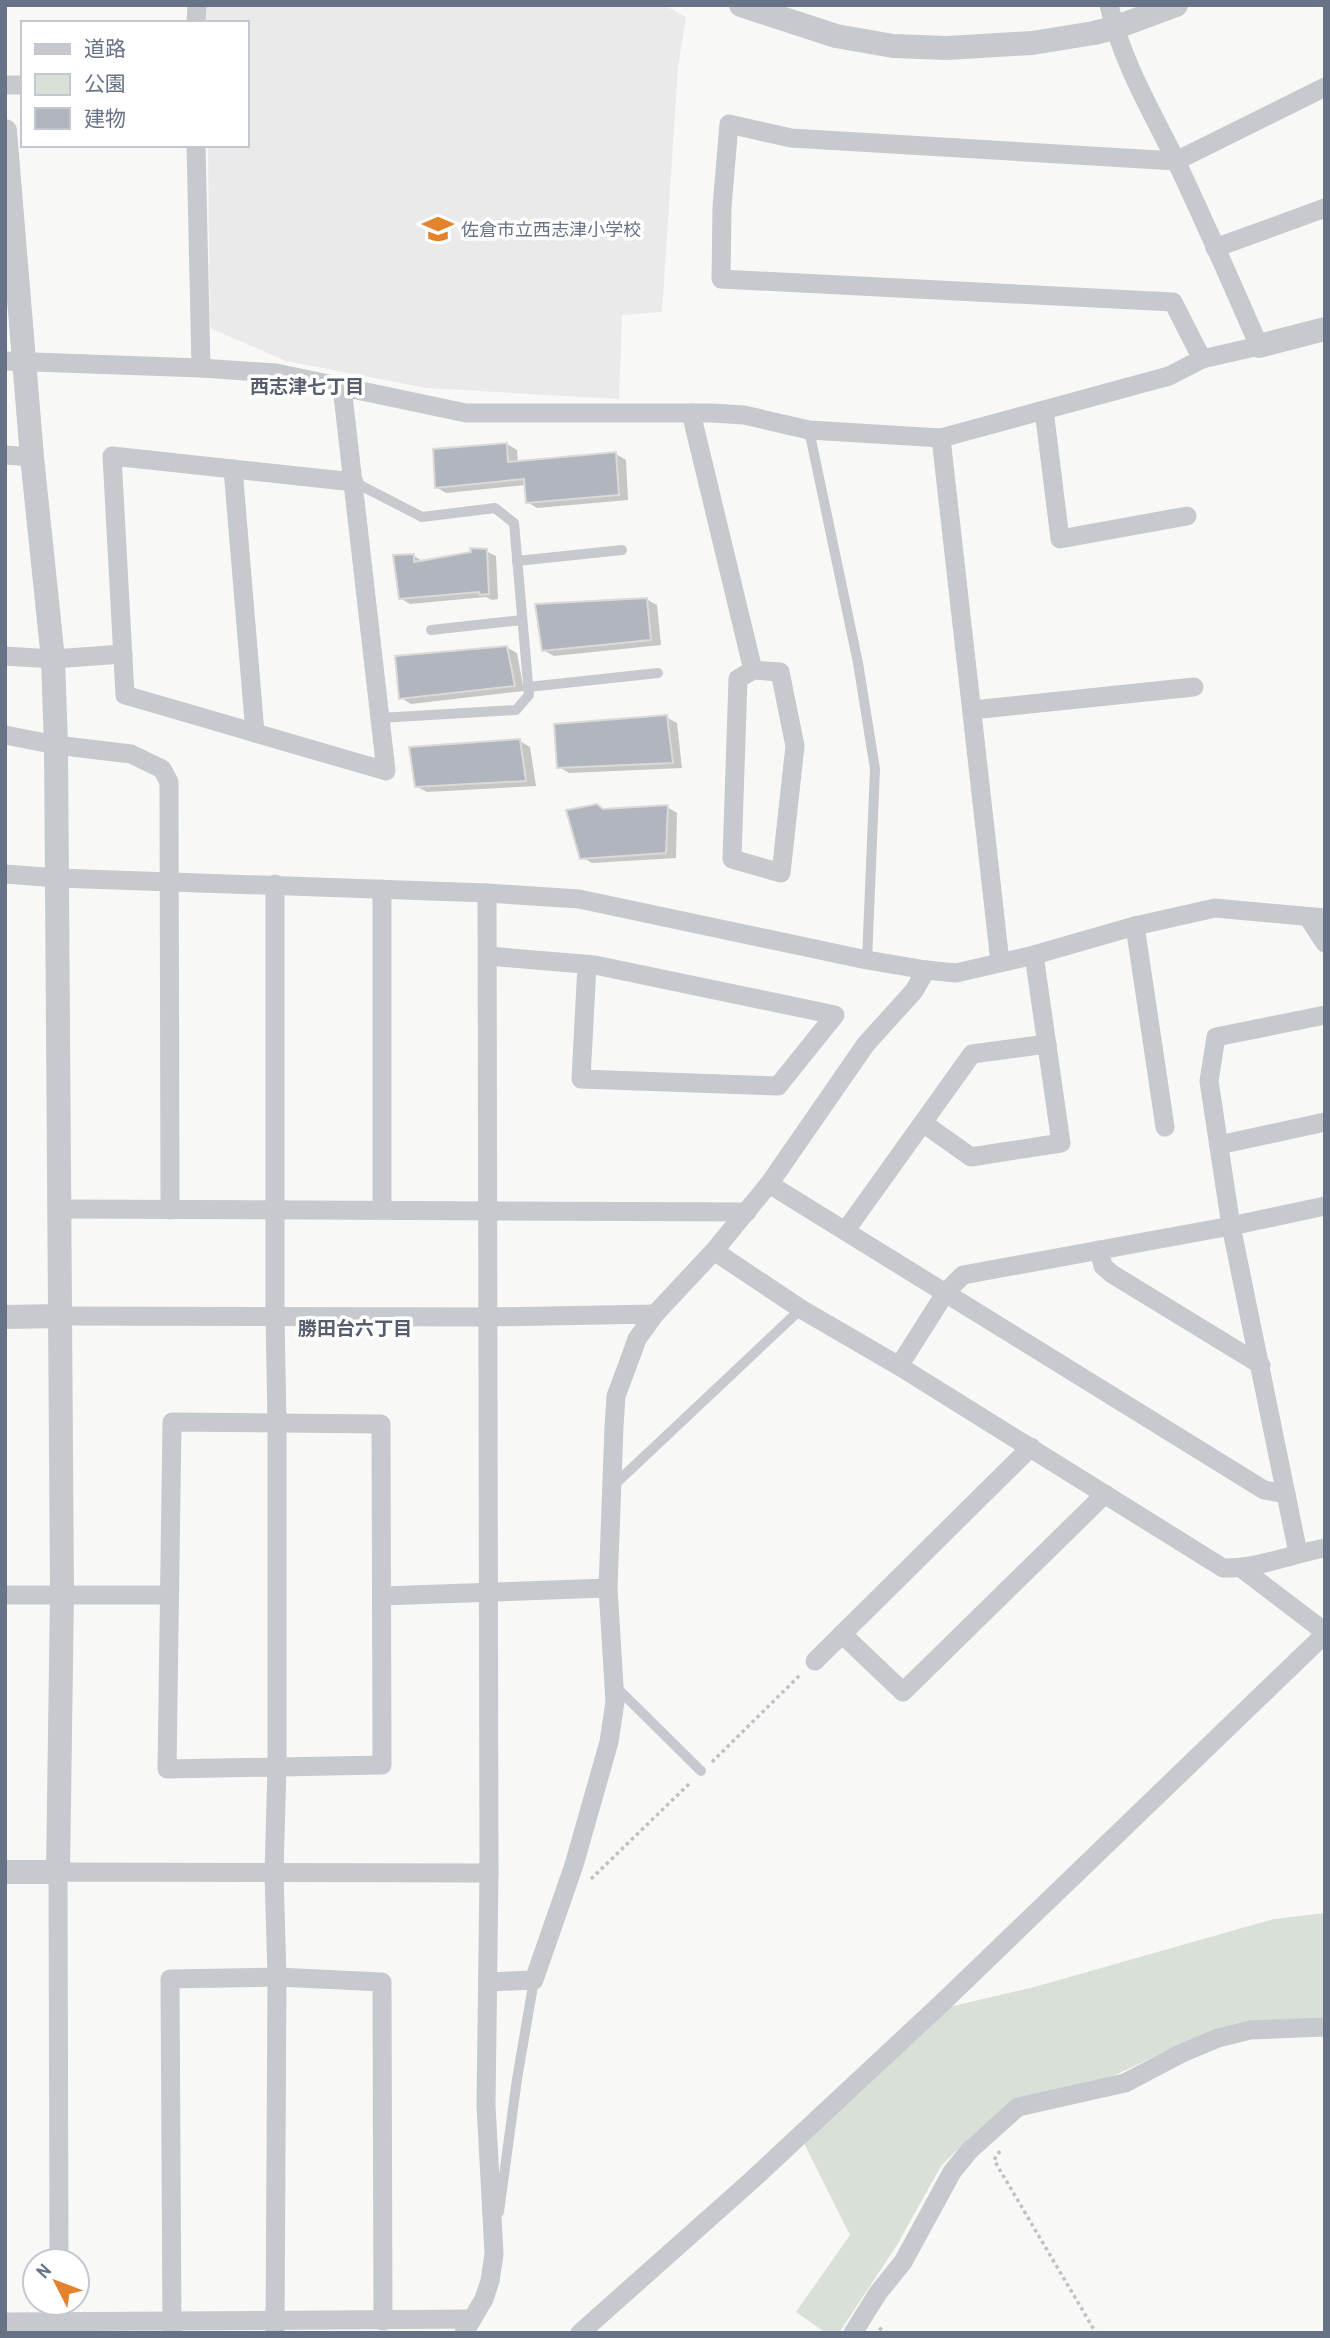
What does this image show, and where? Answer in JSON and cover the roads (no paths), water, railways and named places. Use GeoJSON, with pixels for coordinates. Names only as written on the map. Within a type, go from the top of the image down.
{"type":"FeatureCollection","features":[{"type":"Feature","properties":{"kind":"street"},"geometry":{"type":"LineString","coordinates":[[752,7],[836,36],[893,46],[947,48],[1032,43],[1111,17],[1176,5]]}},
{"type":"Feature","properties":{"kind":"street"},"geometry":{"type":"LineString","coordinates":[[1111,17],[1137,87],[1176,161],[1259,346]]}},
{"type":"Feature","properties":{"kind":"street"},"geometry":{"type":"LineString","coordinates":[[1202,359],[1173,302],[720,279],[722,207],[729,124],[791,138],[1176,161],[1325,87]]}},
{"type":"Feature","properties":{"kind":"street"},"geometry":{"type":"LineString","coordinates":[[5,131],[15,362],[32,457],[53,659],[57,745],[62,1594],[58,1872],[59,2247]]}},
{"type":"Feature","properties":{"kind":"street"},"geometry":{"type":"LineString","coordinates":[[196,147],[201,368]]}},
{"type":"Feature","properties":{"kind":"street"},"geometry":{"type":"LineString","coordinates":[[1215,248],[1325,208]]}},
{"type":"Feature","properties":{"kind":"street"},"geometry":{"type":"LineString","coordinates":[[15,362],[276,373],[466,413],[744,415],[809,430],[941,438],[1168,376],[1202,359],[1325,329]]}},
{"type":"Feature","properties":{"kind":"street"},"geometry":{"type":"LineString","coordinates":[[342,387],[354,482],[386,771],[125,695],[112,456],[354,482]]}},
{"type":"Feature","properties":{"kind":"street"},"geometry":{"type":"LineString","coordinates":[[1044,410],[1060,539],[1187,516]]}},
{"type":"Feature","properties":{"kind":"street"},"geometry":{"type":"LineString","coordinates":[[691,413],[753,670]]}},
{"type":"Feature","properties":{"kind":"street"},"geometry":{"type":"LineString","coordinates":[[941,438],[1000,962]]}},
{"type":"Feature","properties":{"kind":"street"},"geometry":{"type":"LineString","coordinates":[[5,455],[32,457]]}},
{"type":"Feature","properties":{"kind":"street"},"geometry":{"type":"LineString","coordinates":[[233,469],[255,733]]}},
{"type":"Feature","properties":{"kind":"street"},"geometry":{"type":"LineString","coordinates":[[5,656],[53,659],[123,654]]}},
{"type":"Feature","properties":{"kind":"street"},"geometry":{"type":"LineString","coordinates":[[753,670],[780,672],[795,746],[781,873],[732,859],[738,679],[753,670]]}},
{"type":"Feature","properties":{"kind":"street"},"geometry":{"type":"LineString","coordinates":[[972,710],[1194,687]]}},
{"type":"Feature","properties":{"kind":"street"},"geometry":{"type":"LineString","coordinates":[[5,735],[57,745],[131,754],[162,769],[169,782],[170,1210]]}},
{"type":"Feature","properties":{"kind":"street"},"geometry":{"type":"LineString","coordinates":[[5,873],[58,878],[275,884],[579,899],[867,960],[956,972],[1034,955],[1135,926],[1215,908],[1316,917],[1325,943]]}},
{"type":"Feature","properties":{"kind":"street"},"geometry":{"type":"LineString","coordinates":[[275,884],[275,2326]]}},
{"type":"Feature","properties":{"kind":"street"},"geometry":{"type":"LineString","coordinates":[[382,889],[382,1210]]}},
{"type":"Feature","properties":{"kind":"street"},"geometry":{"type":"LineString","coordinates":[[5,2322],[60,2319],[172,2327],[383,2321],[468,2326],[484,2300],[494,2254],[486,2105],[489,1873],[487,893]]}},
{"type":"Feature","properties":{"kind":"street"},"geometry":{"type":"LineString","coordinates":[[1135,926],[1166,1127]]}},
{"type":"Feature","properties":{"kind":"street"},"geometry":{"type":"LineString","coordinates":[[923,1123],[971,1157],[1061,1143],[1034,955]]}},
{"type":"Feature","properties":{"kind":"street"},"geometry":{"type":"LineString","coordinates":[[488,956],[587,965],[609,968],[835,1015],[778,1086],[581,1079],[587,965]]}},
{"type":"Feature","properties":{"kind":"street"},"geometry":{"type":"LineString","coordinates":[[488,1982],[534,1980],[574,1865],[609,1742],[615,1702],[608,1588],[616,1396],[637,1339],[655,1314],[714,1251],[769,1184],[866,1044],[914,991],[926,970]]}},
{"type":"Feature","properties":{"kind":"street"},"geometry":{"type":"LineString","coordinates":[[1298,1553],[1231,1226],[1209,1081],[1216,1037],[1325,1015]]}},
{"type":"Feature","properties":{"kind":"street"},"geometry":{"type":"LineString","coordinates":[[846,1230],[972,1054],[1047,1044]]}},
{"type":"Feature","properties":{"kind":"street"},"geometry":{"type":"LineString","coordinates":[[1219,1145],[1325,1122]]}},
{"type":"Feature","properties":{"kind":"street"},"geometry":{"type":"LineString","coordinates":[[769,1184],[1264,1490],[1286,1494]]}},
{"type":"Feature","properties":{"kind":"street"},"geometry":{"type":"LineString","coordinates":[[899,1366],[946,1292],[962,1275],[1325,1206]]}},
{"type":"Feature","properties":{"kind":"street"},"geometry":{"type":"LineString","coordinates":[[59,1209],[747,1212]]}},
{"type":"Feature","properties":{"kind":"street"},"geometry":{"type":"LineString","coordinates":[[1099,1250],[1103,1266],[1112,1275],[1261,1365]]}},
{"type":"Feature","properties":{"kind":"street"},"geometry":{"type":"LineString","coordinates":[[714,1251],[801,1309],[1031,1447],[1223,1568],[1241,1569],[1325,1548]]}},
{"type":"Feature","properties":{"kind":"street"},"geometry":{"type":"LineString","coordinates":[[5,1317],[488,1317],[655,1314]]}},
{"type":"Feature","properties":{"kind":"street"},"geometry":{"type":"LineString","coordinates":[[172,1422],[277,1422],[381,1424],[382,1765],[167,1769],[172,1422]]}},
{"type":"Feature","properties":{"kind":"street"},"geometry":{"type":"LineString","coordinates":[[816,1661],[1031,1447]]}},
{"type":"Feature","properties":{"kind":"street"},"geometry":{"type":"LineString","coordinates":[[842,1634],[903,1692],[1105,1494]]}},
{"type":"Feature","properties":{"kind":"street"},"geometry":{"type":"LineString","coordinates":[[580,2333],[751,2181],[943,2002],[1325,1633],[1241,1569]]}},
{"type":"Feature","properties":{"kind":"street"},"geometry":{"type":"LineString","coordinates":[[382,1595],[608,1588]]}},
{"type":"Feature","properties":{"kind":"street"},"geometry":{"type":"LineString","coordinates":[[5,1595],[169,1595]]}},
{"type":"Feature","properties":{"kind":"street"},"geometry":{"type":"LineString","coordinates":[[5,1872],[489,1873]]}},
{"type":"Feature","properties":{"kind":"street"},"geometry":{"type":"LineString","coordinates":[[172,2327],[170,1979],[277,1977],[382,1982],[383,2321]]}},
{"type":"Feature","properties":{"kind":"street"},"geometry":{"type":"LineString","coordinates":[[853,2333],[878,2293],[902,2262],[952,2172],[970,2150],[1018,2107],[1125,2083],[1182,2053],[1218,2038],[1250,2029],[1325,2027]]}},
{"type":"Feature","properties":{"kind":"lane"},"geometry":{"type":"LineString","coordinates":[[809,430],[858,663],[875,769],[867,960]]}},
{"type":"Feature","properties":{"kind":"lane"},"geometry":{"type":"LineString","coordinates":[[354,482],[422,517],[495,508],[514,523],[529,695],[516,710],[380,718]]}},
{"type":"Feature","properties":{"kind":"lane"},"geometry":{"type":"LineString","coordinates":[[517,561],[622,550]]}},
{"type":"Feature","properties":{"kind":"lane"},"geometry":{"type":"LineString","coordinates":[[431,630],[522,620]]}},
{"type":"Feature","properties":{"kind":"lane"},"geometry":{"type":"LineString","coordinates":[[528,687],[658,673]]}},
{"type":"Feature","properties":{"kind":"lane"},"geometry":{"type":"LineString","coordinates":[[612,1487],[801,1309]]}},
{"type":"Feature","properties":{"kind":"lane"},"geometry":{"type":"LineString","coordinates":[[614,1686],[702,1771]]}},
{"type":"Feature","properties":{"kind":"lane"},"geometry":{"type":"LineString","coordinates":[[494,2254],[517,2078],[534,1980]]}},
{"type":"Feature","properties":{"kind":"place","name":"佐倉市立西志津小学校"},"geometry":{"type":"Point","coordinates":[438,229]}},
{"type":"Feature","properties":{"kind":"district","name":"西志津七丁目"},"geometry":{"type":"Point","coordinates":[307,386]}},
{"type":"Feature","properties":{"kind":"district","name":"勝田台六丁目"},"geometry":{"type":"Point","coordinates":[355,1328]}}]}
